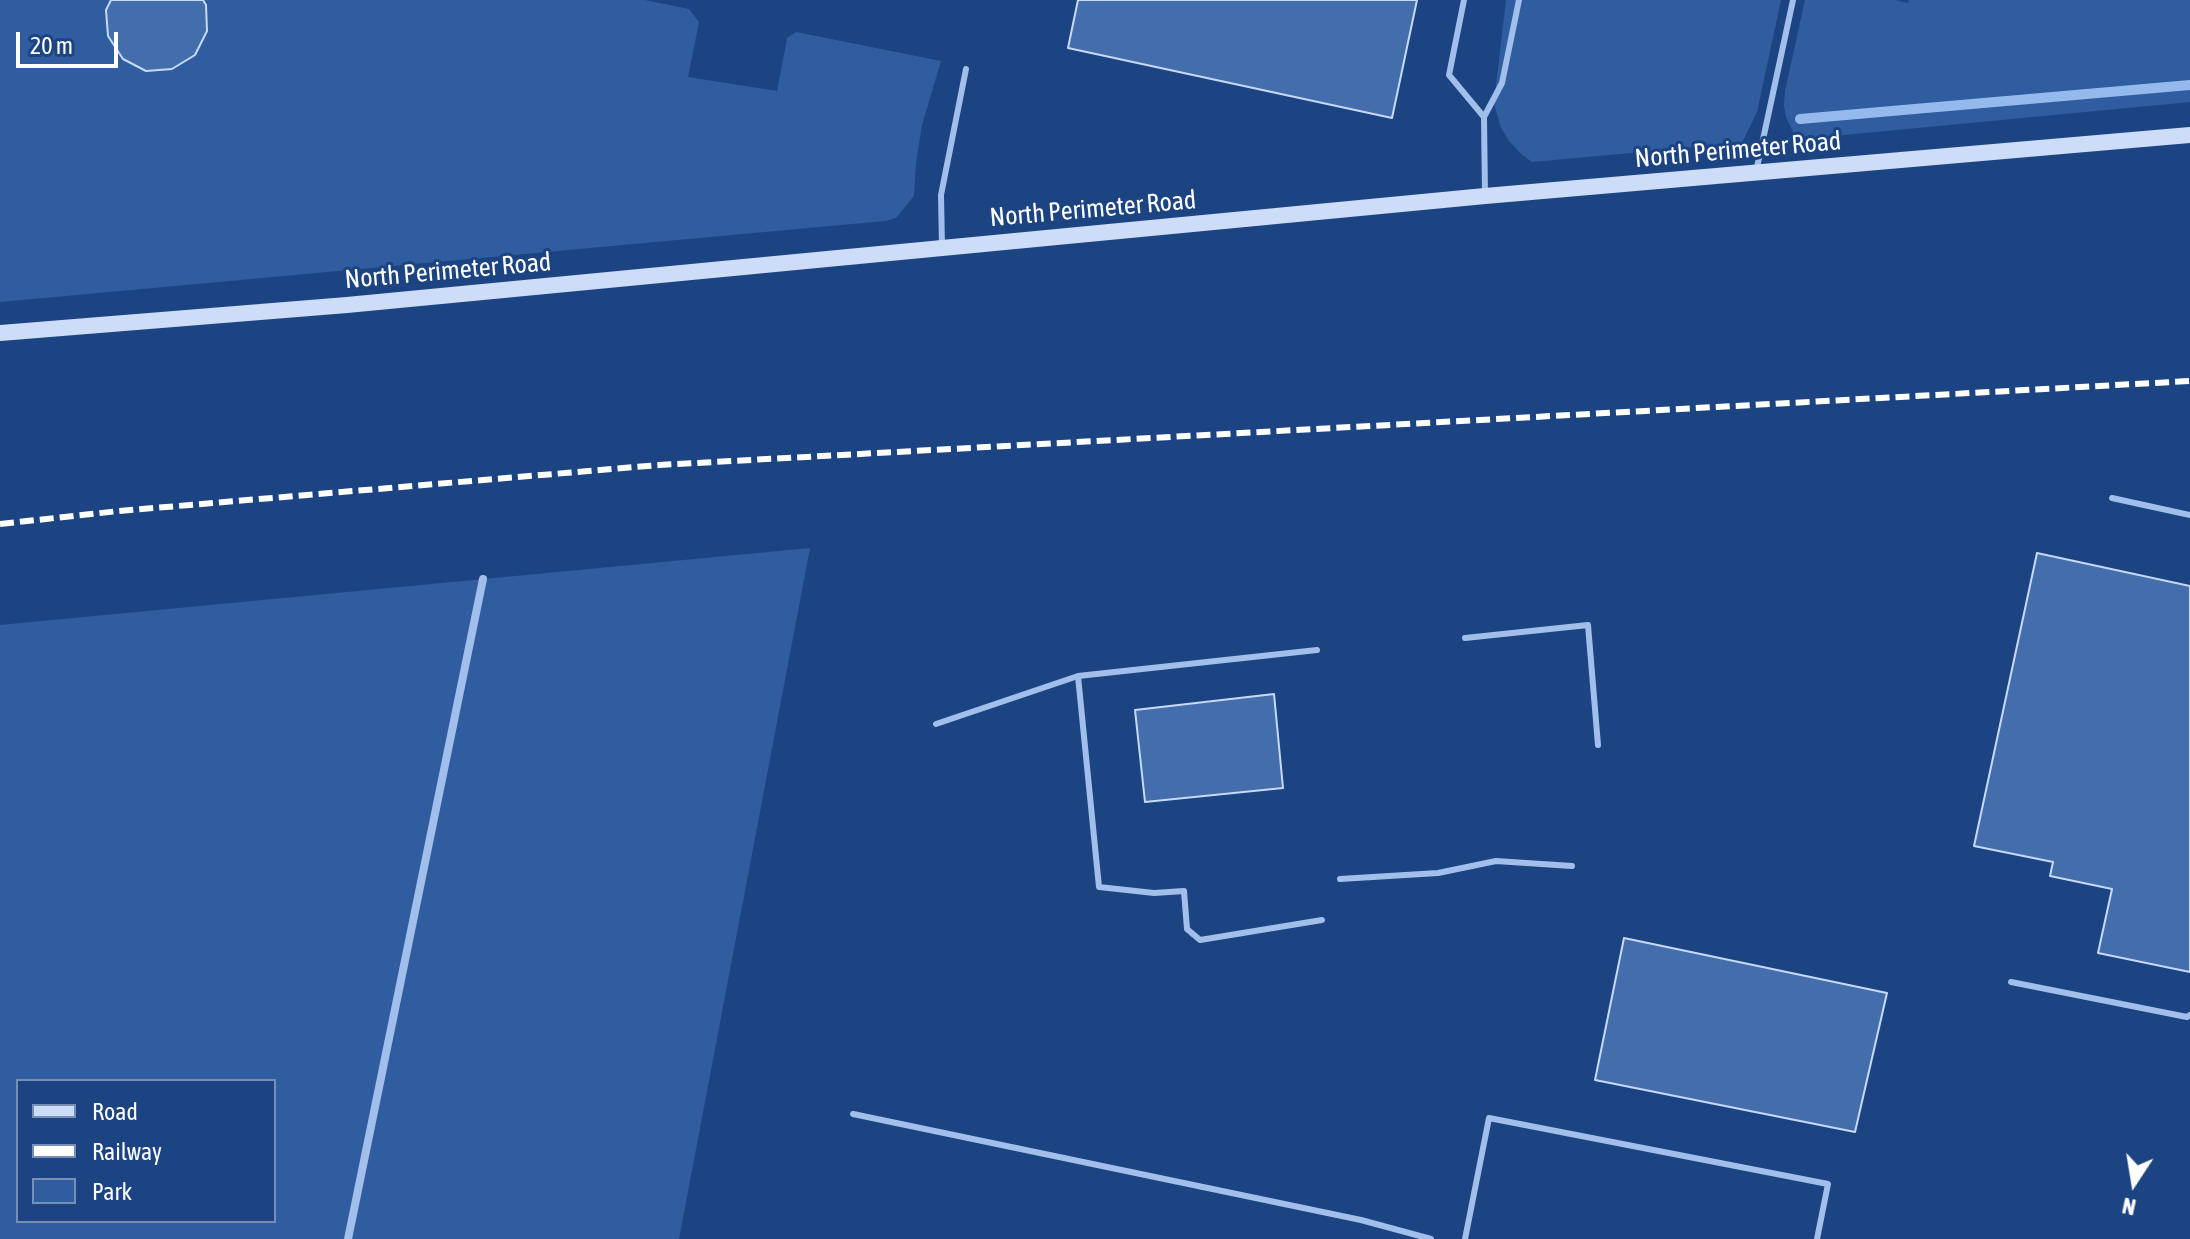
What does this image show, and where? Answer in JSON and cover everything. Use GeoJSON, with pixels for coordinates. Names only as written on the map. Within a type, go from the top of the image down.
{"type":"FeatureCollection","features":[{"type":"Feature","properties":{"kind":"street","name":"North Perimeter Road"},"geometry":{"type":"LineString","coordinates":[[0,333],[363,303],[1485,196],[2190,135]]}},
{"type":"Feature","properties":{"kind":"street"},"geometry":{"type":"LineString","coordinates":[[348,1239],[483,579]]}},
{"type":"Feature","properties":{"kind":"lane"},"geometry":{"type":"LineString","coordinates":[[1464,0],[1449,75],[1484,117]]}},
{"type":"Feature","properties":{"kind":"lane"},"geometry":{"type":"LineString","coordinates":[[1485,196],[1484,117],[1502,83],[1519,0]]}},
{"type":"Feature","properties":{"kind":"lane"},"geometry":{"type":"LineString","coordinates":[[1756,172],[1793,0]]}},
{"type":"Feature","properties":{"kind":"lane"},"geometry":{"type":"LineString","coordinates":[[942,247],[941,195],[966,69]]}},
{"type":"Feature","properties":{"kind":"lane"},"geometry":{"type":"LineString","coordinates":[[2112,498],[2190,515]]}},
{"type":"Feature","properties":{"kind":"lane"},"geometry":{"type":"LineString","coordinates":[[1465,638],[1588,625],[1598,745]]}},
{"type":"Feature","properties":{"kind":"lane"},"geometry":{"type":"LineString","coordinates":[[936,724],[1078,676],[1317,650]]}},
{"type":"Feature","properties":{"kind":"lane"},"geometry":{"type":"LineString","coordinates":[[1078,676],[1099,887],[1154,893],[1184,891],[1187,929],[1200,940],[1322,920]]}},
{"type":"Feature","properties":{"kind":"lane"},"geometry":{"type":"LineString","coordinates":[[1340,879],[1438,873],[1496,861],[1572,866]]}},
{"type":"Feature","properties":{"kind":"lane"},"geometry":{"type":"LineString","coordinates":[[2011,982],[2187,1017],[2190,1015]]}},
{"type":"Feature","properties":{"kind":"lane"},"geometry":{"type":"LineString","coordinates":[[853,1114],[1347,1217],[1431,1239]]}},
{"type":"Feature","properties":{"kind":"lane"},"geometry":{"type":"LineString","coordinates":[[1465,1239],[1489,1118],[1828,1184],[1817,1239]]}},
{"type":"Feature","properties":{"kind":"green space"},"geometry":{"type":"Polygon","coordinates":[[[0,0],[111,0],[106,10],[108,36],[123,59],[146,71],[173,69],[195,55],[207,31],[203,0],[645,0],[689,9],[699,22],[688,77],[777,91],[787,38],[796,32],[941,61],[922,125],[914,196],[896,218],[885,221],[0,302],[0,0]]]}},
{"type":"Feature","properties":{"kind":"green space"},"geometry":{"type":"Polygon","coordinates":[[[1506,0],[1781,0],[1757,112],[1742,143],[1532,162],[1509,141],[1501,128],[1494,103],[1506,0]]]}},
{"type":"Feature","properties":{"kind":"green space"},"geometry":{"type":"Polygon","coordinates":[[[1805,0],[1895,0],[1908,3],[1909,0],[2190,0],[2190,102],[1802,139],[1793,132],[1784,106],[1805,0]]]}},
{"type":"Feature","properties":{"kind":"green space"},"geometry":{"type":"Polygon","coordinates":[[[810,548],[679,1239],[0,1239],[0,625],[810,548]]]}},
{"type":"Feature","properties":{"kind":"building"},"geometry":{"type":"Polygon","coordinates":[[[111,0],[203,0],[207,31],[195,55],[172,69],[146,71],[123,59],[108,36],[106,10],[111,0]]]}},
{"type":"Feature","properties":{"kind":"building"},"geometry":{"type":"Polygon","coordinates":[[[1078,0],[1417,0],[1392,118],[1068,48],[1078,0]]]}},
{"type":"Feature","properties":{"kind":"building"},"geometry":{"type":"Polygon","coordinates":[[[2037,553],[2190,586],[2190,972],[2098,953],[2112,889],[2050,876],[2053,862],[1974,846],[2037,553]]]}},
{"type":"Feature","properties":{"kind":"building"},"geometry":{"type":"Polygon","coordinates":[[[1274,694],[1283,788],[1145,802],[1135,710],[1274,694]]]}},
{"type":"Feature","properties":{"kind":"building"},"geometry":{"type":"Polygon","coordinates":[[[1624,938],[1887,993],[1855,1132],[1595,1080],[1624,938]]]}},
{"type":"Feature","properties":{"kind":"waterway"},"geometry":{"type":"LineString","coordinates":[[1800,119],[2190,85]]}},
{"type":"Feature","properties":{"kind":"railway"},"geometry":{"type":"LineString","coordinates":[[0,524],[659,465],[2190,381]]}}]}
